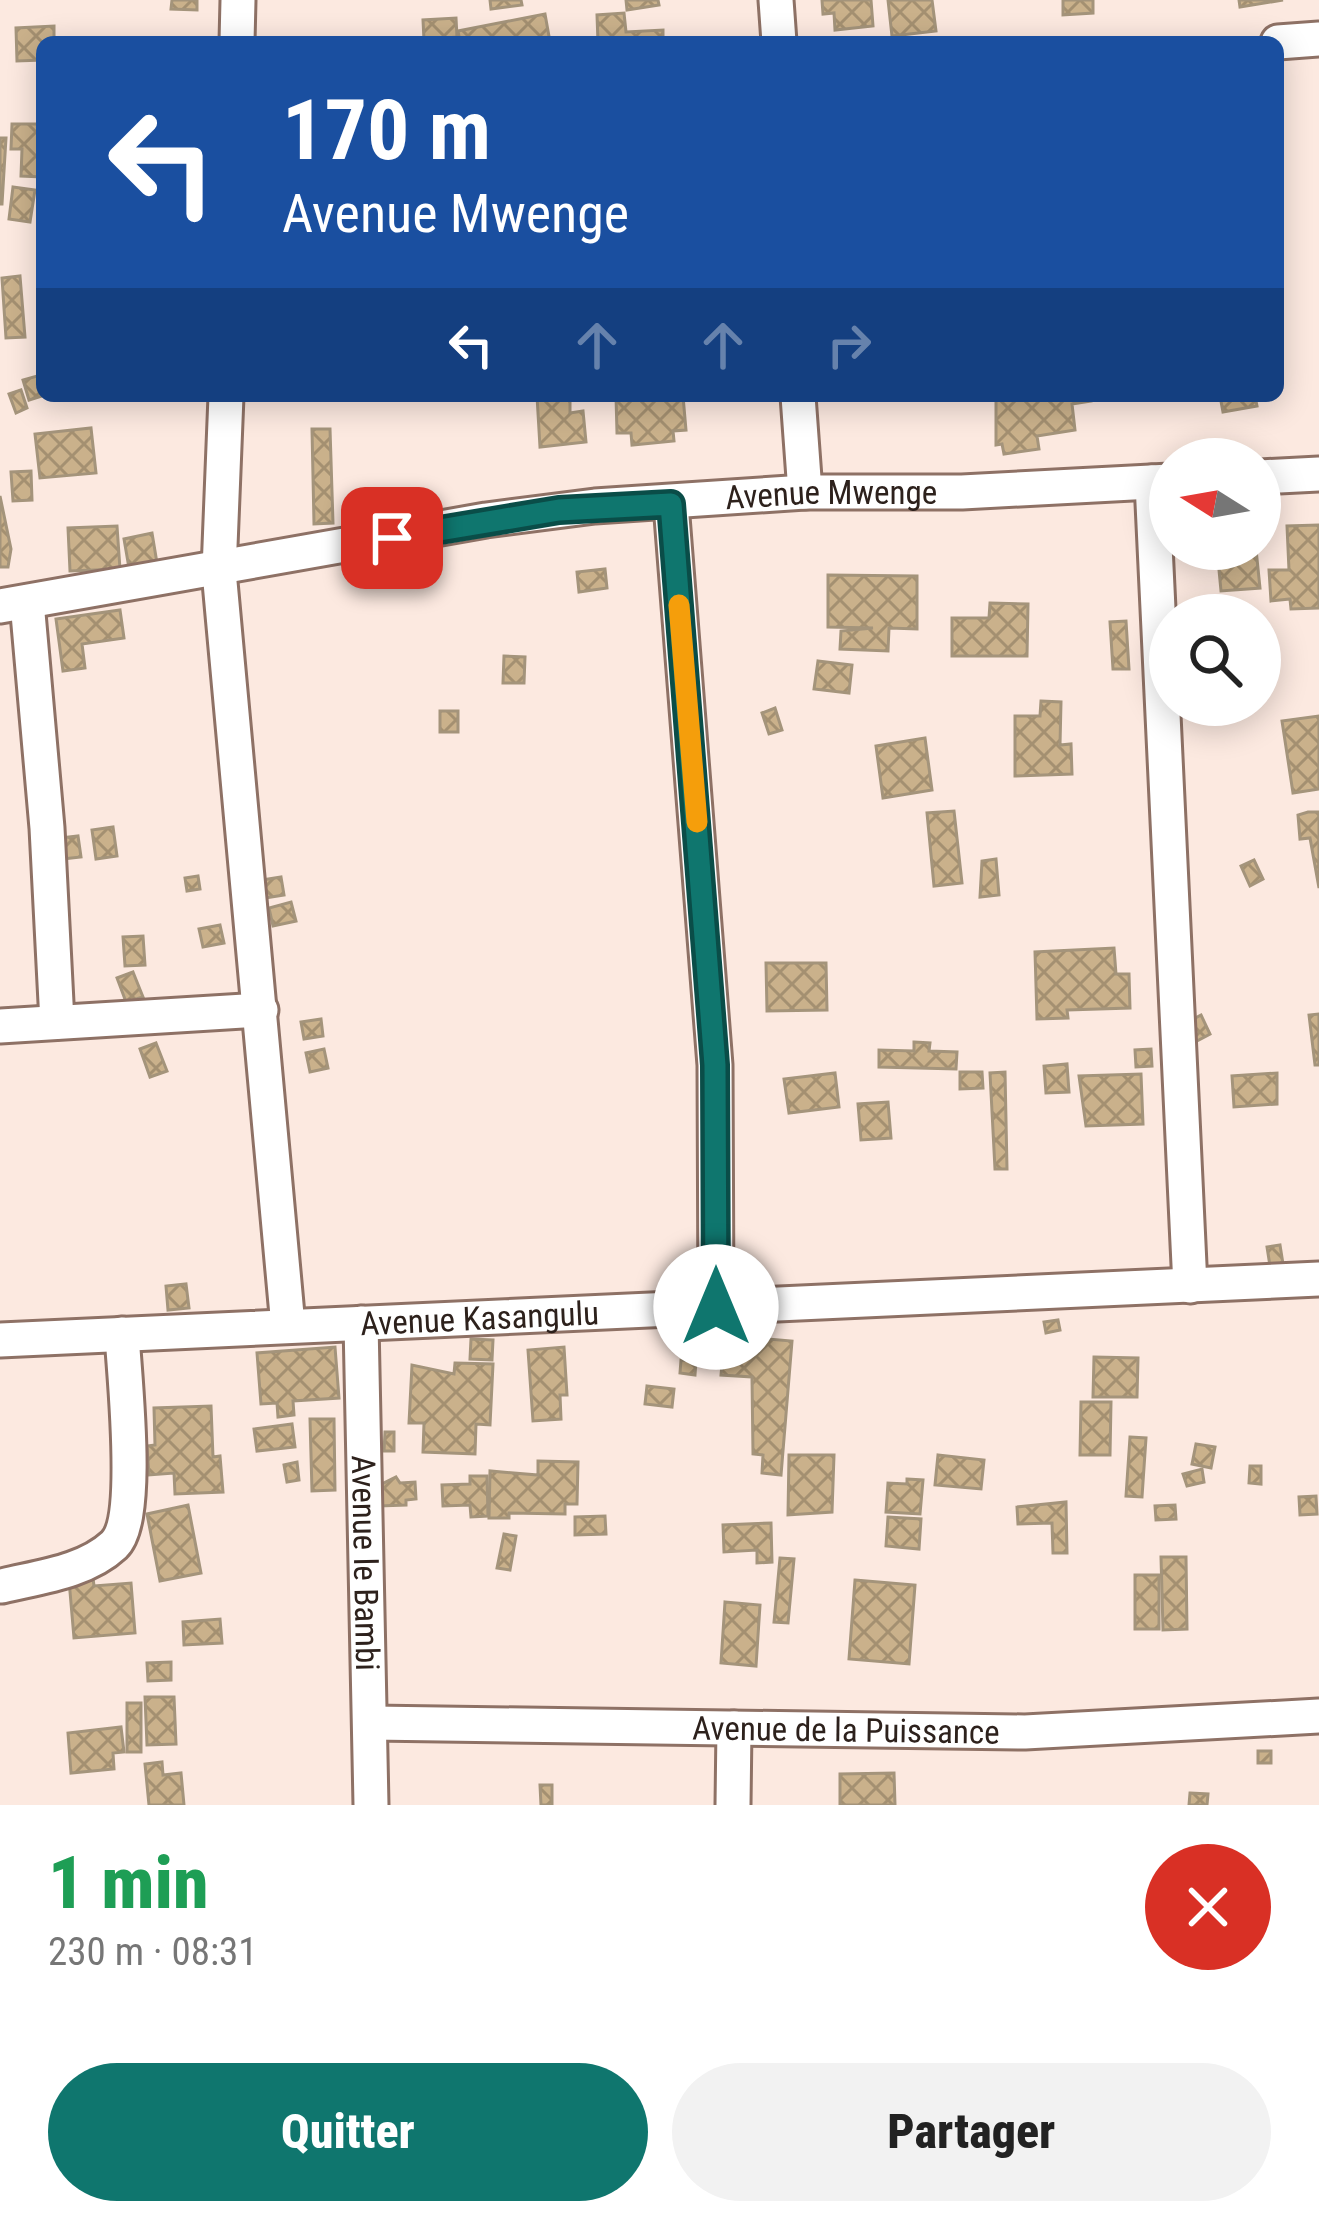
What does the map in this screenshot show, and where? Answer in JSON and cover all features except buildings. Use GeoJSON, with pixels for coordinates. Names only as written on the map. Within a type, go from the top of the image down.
{"type":"FeatureCollection","features":[{"type":"Feature","properties":{"kind":"street"},"geometry":{"type":"LineString","coordinates":[[237,36],[238,0]]}},
{"type":"Feature","properties":{"kind":"street"},"geometry":{"type":"LineString","coordinates":[[776,0],[778,36]]}},
{"type":"Feature","properties":{"kind":"street"},"geometry":{"type":"LineString","coordinates":[[1284,42],[1319,39]]}},
{"type":"Feature","properties":{"kind":"street"},"geometry":{"type":"LineString","coordinates":[[226,402],[219,571],[288,1326]]}},
{"type":"Feature","properties":{"kind":"street"},"geometry":{"type":"LineString","coordinates":[[798,402],[805,492]]}},
{"type":"Feature","properties":{"kind":"street"},"geometry":{"type":"LineString","coordinates":[[1281,476],[1319,474]]}},
{"type":"Feature","properties":{"kind":"street","name":"Avenue Mwenge"},"geometry":{"type":"LineString","coordinates":[[14,604],[486,520],[596,506],[805,492],[942,493],[1149,482]]}},
{"type":"Feature","properties":{"kind":"street"},"geometry":{"type":"LineString","coordinates":[[671,504],[715,1065],[716,1307]]}},
{"type":"Feature","properties":{"kind":"street"},"geometry":{"type":"LineString","coordinates":[[1164,570],[1190,1286]]}},
{"type":"Feature","properties":{"kind":"street"},"geometry":{"type":"LineString","coordinates":[[14,604],[47,828],[57,1022]]}},
{"type":"Feature","properties":{"kind":"street"},"geometry":{"type":"LineString","coordinates":[[0,1026],[261,1010]]}},
{"type":"Feature","properties":{"kind":"street","name":"Avenue Kasangulu"},"geometry":{"type":"LineString","coordinates":[[0,1340],[1319,1279]]}},
{"type":"Feature","properties":{"kind":"street","name":"Avenue le Bambi"},"geometry":{"type":"LineString","coordinates":[[362,1323],[371,1805]]}},
{"type":"Feature","properties":{"kind":"street"},"geometry":{"type":"LineString","coordinates":[[2,1586],[86,1564],[118,1542],[128,1507],[122,1334]]}},
{"type":"Feature","properties":{"kind":"street","name":"Avenue de la Puissance"},"geometry":{"type":"LineString","coordinates":[[372,1723],[1024,1732],[1319,1716]]}},
{"type":"Feature","properties":{"kind":"street"},"geometry":{"type":"LineString","coordinates":[[733,1805],[734,1728]]}},
{"type":"Feature","properties":{"kind":"slow traffic"},"geometry":{"type":"LineString","coordinates":[[679,605],[697,822]]}},
{"type":"Feature","properties":{"kind":"route"},"geometry":{"type":"LineString","coordinates":[[392,538],[559,510],[671,504],[715,1065],[716,1307]]}}]}
